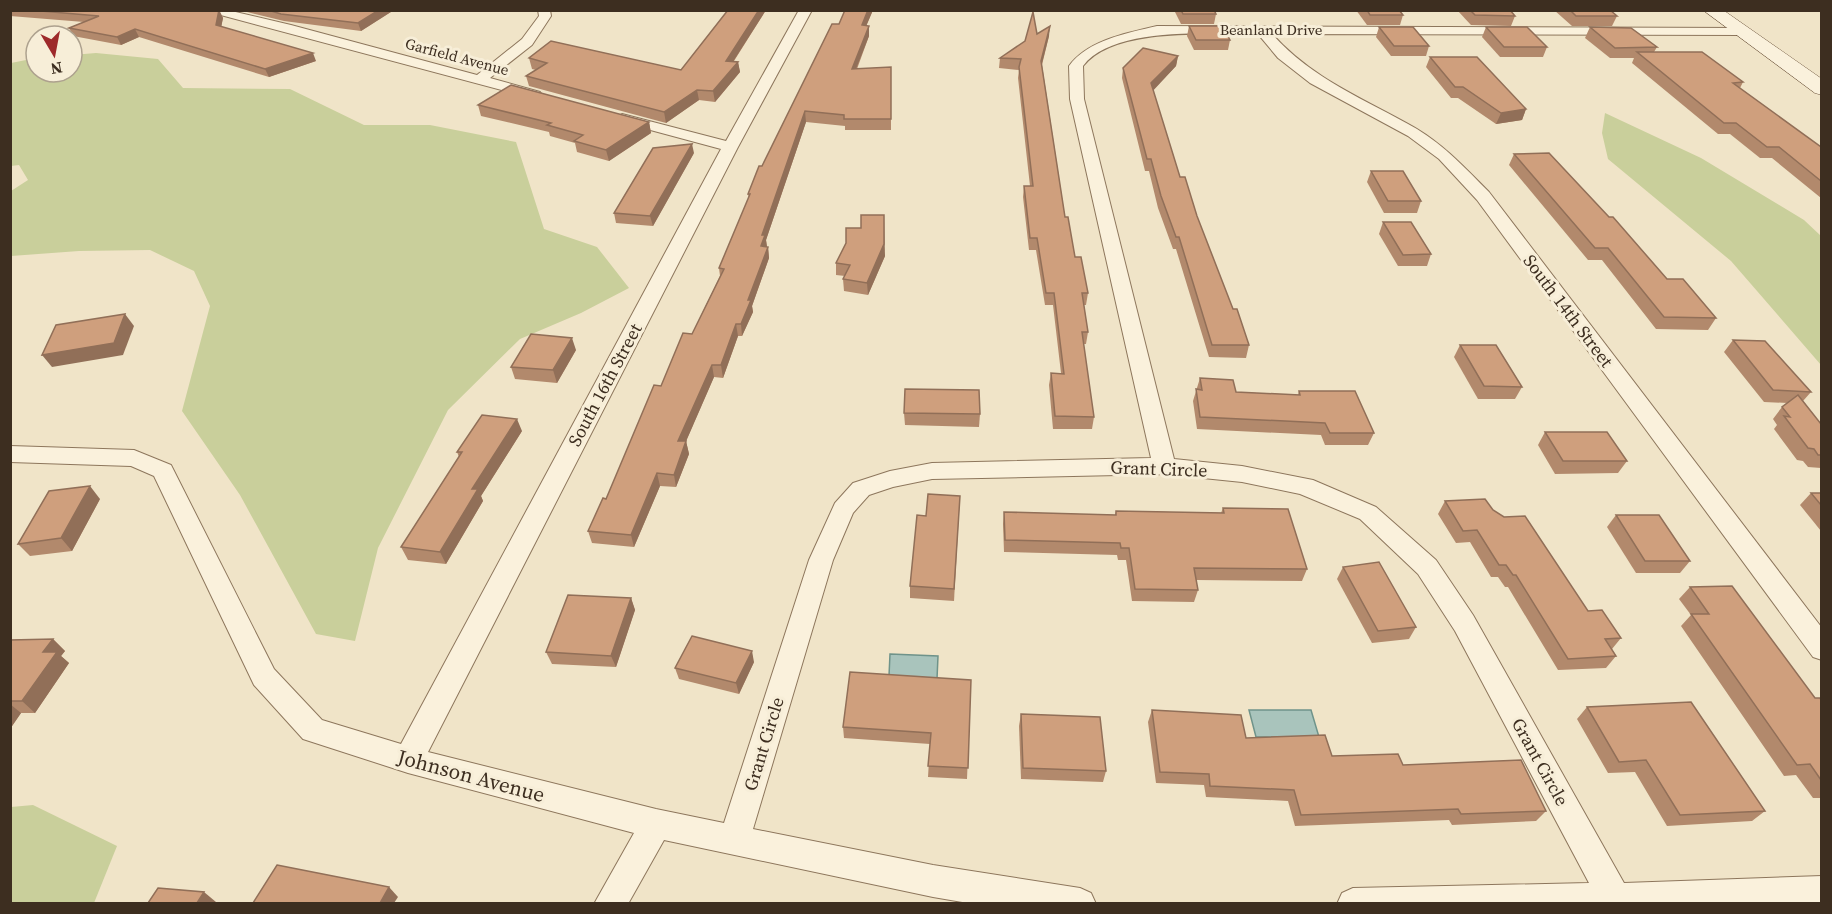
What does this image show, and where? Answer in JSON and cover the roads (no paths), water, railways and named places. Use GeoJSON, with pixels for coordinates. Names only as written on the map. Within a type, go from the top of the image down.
{"type":"FeatureCollection","features":[{"type":"Feature","properties":{"kind":"street","name":"Garfield Avenue"},"geometry":{"type":"LineString","coordinates":[[208,10],[291,29],[549,99]]}},
{"type":"Feature","properties":{"kind":"street"},"geometry":{"type":"LineString","coordinates":[[479,80],[527,42],[545,16],[544,10]]}},
{"type":"Feature","properties":{"kind":"street","name":"South 16th Street"},"geometry":{"type":"LineString","coordinates":[[408,760],[730,147],[806,10]]}},
{"type":"Feature","properties":{"kind":"street"},"geometry":{"type":"LineString","coordinates":[[1711,10],[1821,89]]}},
{"type":"Feature","properties":{"kind":"street","name":"Beanland Drive"},"geometry":{"type":"LineString","coordinates":[[1164,466],[1077,99],[1076,69],[1082,59],[1108,44],[1157,30],[1742,32]]}},
{"type":"Feature","properties":{"kind":"street","name":"South 14th Street"},"geometry":{"type":"LineString","coordinates":[[1261,30],[1283,55],[1315,80],[1413,133],[1446,156],[1483,196],[1821,649]]}},
{"type":"Feature","properties":{"kind":"street"},"geometry":{"type":"LineString","coordinates":[[608,114],[730,147]]}},
{"type":"Feature","properties":{"kind":"street","name":"Johnson Avenue"},"geometry":{"type":"LineString","coordinates":[[10,454],[134,458],[163,471],[264,677],[313,730],[408,760],[656,824],[933,881],[1080,903]]}},
{"type":"Feature","properties":{"kind":"street","name":"Grant Circle"},"geometry":{"type":"LineString","coordinates":[[734,841],[822,560],[843,508],[861,489],[890,479],[932,471],[1164,466],[1242,474],[1305,486],[1368,513],[1427,567],[1464,623],[1616,899]]}},
{"type":"Feature","properties":{"kind":"street"},"geometry":{"type":"LineString","coordinates":[[610,903],[656,824]]}},
{"type":"Feature","properties":{"kind":"street"},"geometry":{"type":"LineString","coordinates":[[1353,903],[1616,899],[1821,892]]}},
{"type":"Feature","properties":{"kind":"water"},"geometry":{"type":"Polygon","coordinates":[[[890,654],[938,656],[937,679],[889,676],[890,654]]]}},
{"type":"Feature","properties":{"kind":"water"},"geometry":{"type":"Polygon","coordinates":[[[1249,710],[1311,710],[1319,737],[1256,737],[1249,710]]]}}]}
